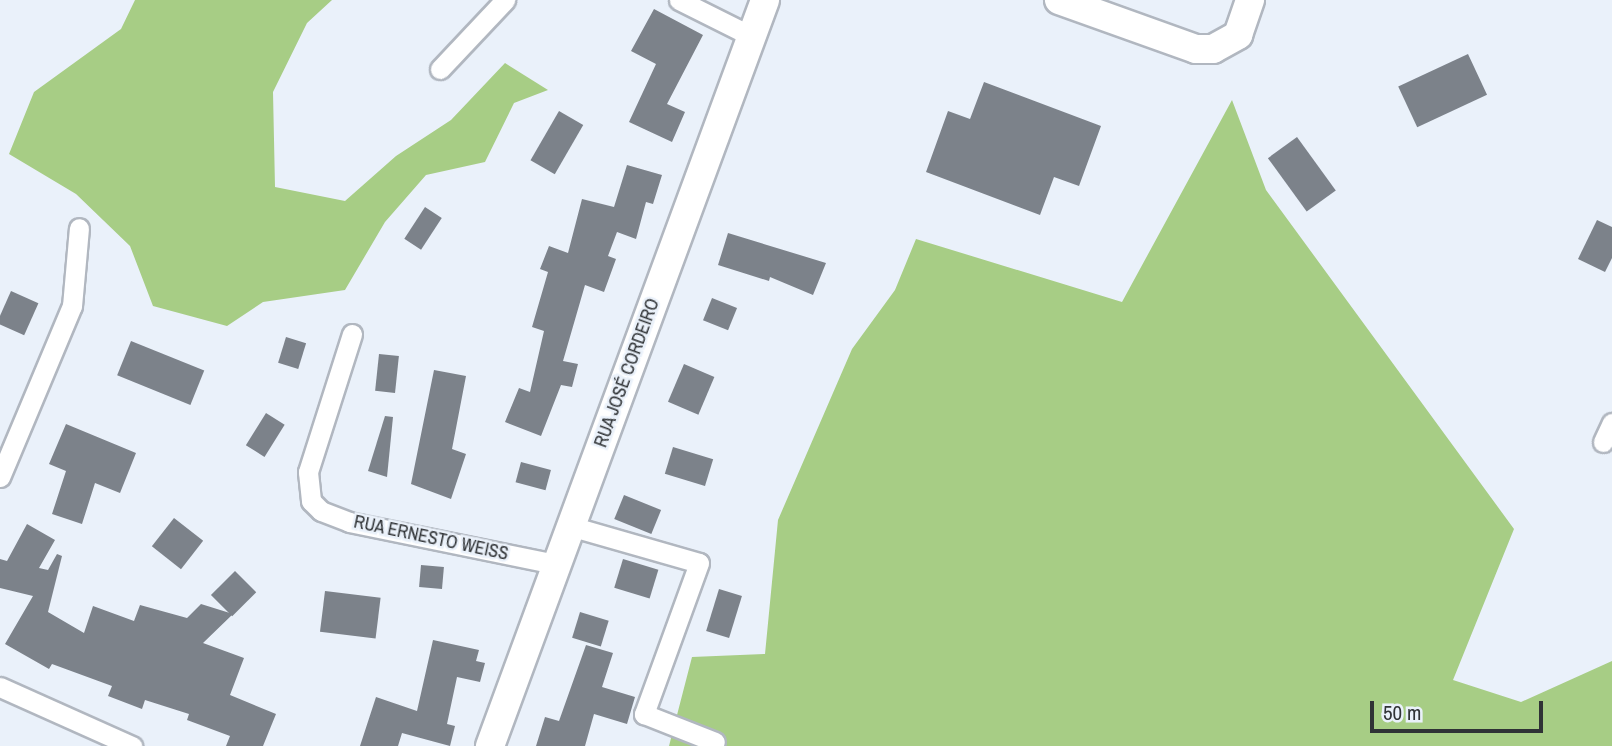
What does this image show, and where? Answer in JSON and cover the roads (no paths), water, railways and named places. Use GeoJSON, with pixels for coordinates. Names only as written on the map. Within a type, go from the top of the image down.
{"type":"FeatureCollection","features":[{"type":"Feature","properties":{"kind":"street"},"geometry":{"type":"LineString","coordinates":[[440,69],[505,0]]}},
{"type":"Feature","properties":{"kind":"street"},"geometry":{"type":"LineString","coordinates":[[679,0],[751,36]]}},
{"type":"Feature","properties":{"kind":"street","name":"RUA JOSÉ CORDEIRO"},"geometry":{"type":"LineString","coordinates":[[490,746],[765,0]]}},
{"type":"Feature","properties":{"kind":"street"},"geometry":{"type":"LineString","coordinates":[[1059,0],[1196,49],[1213,49],[1238,35],[1250,0]]}},
{"type":"Feature","properties":{"kind":"street"},"geometry":{"type":"LineString","coordinates":[[0,477],[62,337],[78,276],[79,228]]}},
{"type":"Feature","properties":{"kind":"street","name":"RUA ERNESTO WEISS"},"geometry":{"type":"LineString","coordinates":[[352,334],[308,471],[311,501],[321,510],[349,522],[556,564]]}},
{"type":"Feature","properties":{"kind":"street"},"geometry":{"type":"LineString","coordinates":[[1603,442],[1612,423]]}},
{"type":"Feature","properties":{"kind":"street"},"geometry":{"type":"LineString","coordinates":[[570,526],[699,563],[644,715],[715,742]]}},
{"type":"Feature","properties":{"kind":"street"},"geometry":{"type":"LineString","coordinates":[[0,687],[132,746]]}}]}
